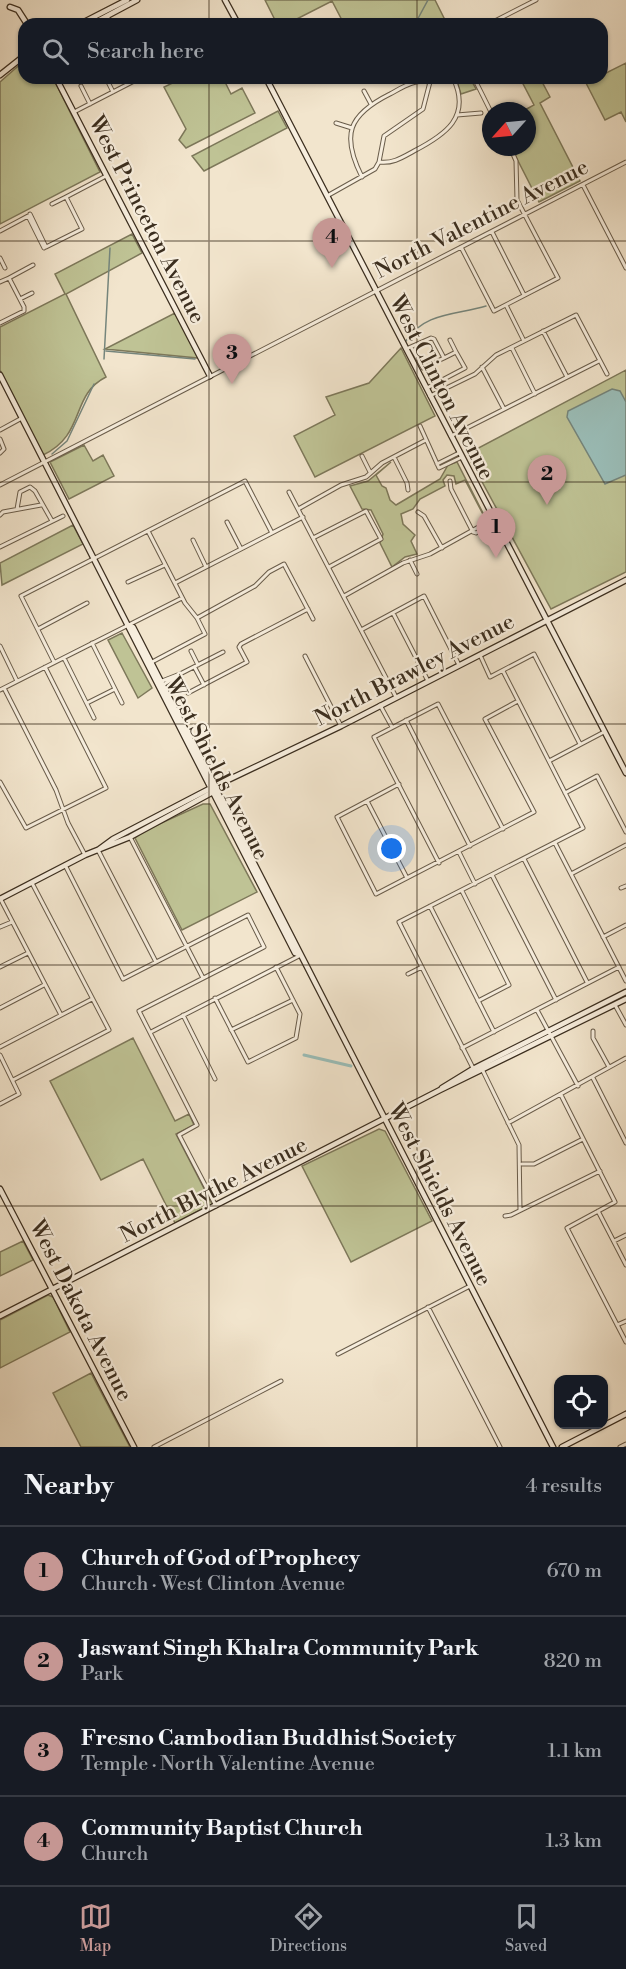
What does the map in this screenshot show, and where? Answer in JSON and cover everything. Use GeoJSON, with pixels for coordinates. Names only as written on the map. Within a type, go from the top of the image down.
{"type":"FeatureCollection","features":[{"type":"Feature","properties":{"kind":"street"},"geometry":{"type":"LineString","coordinates":[[100,18],[127,0]]}},
{"type":"Feature","properties":{"kind":"street"},"geometry":{"type":"LineString","coordinates":[[97,18],[137,0]]}},
{"type":"Feature","properties":{"kind":"street"},"geometry":{"type":"LineString","coordinates":[[225,0],[235,18]]}},
{"type":"Feature","properties":{"kind":"street"},"geometry":{"type":"LineString","coordinates":[[501,18],[536,0]]}},
{"type":"Feature","properties":{"kind":"street"},"geometry":{"type":"LineString","coordinates":[[10,7],[18,10],[23,18]]}},
{"type":"Feature","properties":{"kind":"street"},"geometry":{"type":"LineString","coordinates":[[0,75],[18,61]]}},
{"type":"Feature","properties":{"kind":"street","name":"West Princeton Avenue"},"geometry":{"type":"LineString","coordinates":[[59,84],[210,376]]}},
{"type":"Feature","properties":{"kind":"street"},"geometry":{"type":"LineString","coordinates":[[109,84],[113,92]]}},
{"type":"Feature","properties":{"kind":"street"},"geometry":{"type":"LineString","coordinates":[[74,112],[128,84]]}},
{"type":"Feature","properties":{"kind":"street","name":"West Clinton Avenue"},"geometry":{"type":"LineString","coordinates":[[269,84],[376,291],[409,348],[460,455],[604,732],[624,766],[626,774]]}},
{"type":"Feature","properties":{"kind":"street"},"geometry":{"type":"LineString","coordinates":[[362,177],[351,152],[352,128],[361,112],[371,104],[410,84]]}},
{"type":"Feature","properties":{"kind":"street"},"geometry":{"type":"LineString","coordinates":[[327,196],[372,172],[379,162],[384,136],[423,109],[429,84]]}},
{"type":"Feature","properties":{"kind":"street"},"geometry":{"type":"LineString","coordinates":[[379,162],[394,161],[435,140],[448,130],[457,115],[458,93],[455,84]]}},
{"type":"Feature","properties":{"kind":"street"},"geometry":{"type":"LineString","coordinates":[[477,84],[486,102]]}},
{"type":"Feature","properties":{"kind":"street"},"geometry":{"type":"LineString","coordinates":[[81,86],[90,104]]}},
{"type":"Feature","properties":{"kind":"street"},"geometry":{"type":"LineString","coordinates":[[364,91],[371,104]]}},
{"type":"Feature","properties":{"kind":"street"},"geometry":{"type":"LineString","coordinates":[[457,115],[466,117],[481,114]]}},
{"type":"Feature","properties":{"kind":"street"},"geometry":{"type":"LineString","coordinates":[[336,123],[352,128]]}},
{"type":"Feature","properties":{"kind":"street"},"geometry":{"type":"LineString","coordinates":[[461,246],[494,311],[558,278],[517,200],[514,156]]}},
{"type":"Feature","properties":{"kind":"street","name":"North Valentine Avenue"},"geometry":{"type":"LineString","coordinates":[[0,485],[461,246],[625,164]]}},
{"type":"Feature","properties":{"kind":"street"},"geometry":{"type":"LineString","coordinates":[[52,204],[106,176]]}},
{"type":"Feature","properties":{"kind":"street"},"geometry":{"type":"LineString","coordinates":[[583,185],[626,267]]}},
{"type":"Feature","properties":{"kind":"street"},"geometry":{"type":"LineString","coordinates":[[30,214],[46,247],[82,229],[66,197]]}},
{"type":"Feature","properties":{"kind":"street"},"geometry":{"type":"LineString","coordinates":[[0,231],[28,216],[44,248]]}},
{"type":"Feature","properties":{"kind":"street"},"geometry":{"type":"LineString","coordinates":[[492,231],[524,295]]}},
{"type":"Feature","properties":{"kind":"street"},"geometry":{"type":"LineString","coordinates":[[0,258],[5,268]]}},
{"type":"Feature","properties":{"kind":"street"},"geometry":{"type":"LineString","coordinates":[[0,282],[33,265]]}},
{"type":"Feature","properties":{"kind":"street"},"geometry":{"type":"LineString","coordinates":[[0,323],[24,311],[9,278]]}},
{"type":"Feature","properties":{"kind":"street"},"geometry":{"type":"LineString","coordinates":[[20,299],[32,293]]}},
{"type":"Feature","properties":{"kind":"street"},"geometry":{"type":"LineString","coordinates":[[506,305],[524,341]]}},
{"type":"Feature","properties":{"kind":"street"},"geometry":{"type":"LineString","coordinates":[[430,396],[482,367],[496,355],[576,315],[607,374]]}},
{"type":"Feature","properties":{"kind":"street"},"geometry":{"type":"LineString","coordinates":[[543,331],[567,377]]}},
{"type":"Feature","properties":{"kind":"street"},"geometry":{"type":"LineString","coordinates":[[444,358],[434,339],[409,348],[423,368],[444,358],[456,352]]}},
{"type":"Feature","properties":{"kind":"street"},"geometry":{"type":"LineString","coordinates":[[427,388],[465,368],[450,340]]}},
{"type":"Feature","properties":{"kind":"street"},"geometry":{"type":"LineString","coordinates":[[512,348],[536,393]]}},
{"type":"Feature","properties":{"kind":"street"},"geometry":{"type":"LineString","coordinates":[[451,436],[599,361]]}},
{"type":"Feature","properties":{"kind":"street"},"geometry":{"type":"LineString","coordinates":[[482,367],[504,409]]}},
{"type":"Feature","properties":{"kind":"street","name":"West Shields Avenue"},"geometry":{"type":"LineString","coordinates":[[0,375],[95,558],[128,625],[128,630],[211,791],[295,953],[300,955]]}},
{"type":"Feature","properties":{"kind":"street"},"geometry":{"type":"LineString","coordinates":[[0,430],[22,418]]}},
{"type":"Feature","properties":{"kind":"street"},"geometry":{"type":"LineString","coordinates":[[420,426],[424,441],[438,466],[460,455]]}},
{"type":"Feature","properties":{"kind":"street"},"geometry":{"type":"LineString","coordinates":[[0,439],[4,449],[0,453]]}},
{"type":"Feature","properties":{"kind":"street"},"geometry":{"type":"LineString","coordinates":[[299,508],[370,472],[424,441]]}},
{"type":"Feature","properties":{"kind":"street"},"geometry":{"type":"LineString","coordinates":[[362,456],[370,472]]}},
{"type":"Feature","properties":{"kind":"street"},"geometry":{"type":"LineString","coordinates":[[394,457],[407,483],[408,490]]}},
{"type":"Feature","properties":{"kind":"street"},"geometry":{"type":"LineString","coordinates":[[54,662],[21,596],[245,481],[272,533]]}},
{"type":"Feature","properties":{"kind":"street"},"geometry":{"type":"LineString","coordinates":[[450,481],[451,489],[473,532]]}},
{"type":"Feature","properties":{"kind":"street"},"geometry":{"type":"LineString","coordinates":[[17,509],[20,492],[30,487],[35,491],[52,521]]}},
{"type":"Feature","properties":{"kind":"street"},"geometry":{"type":"LineString","coordinates":[[289,492],[315,537],[396,697]]}},
{"type":"Feature","properties":{"kind":"street"},"geometry":{"type":"LineString","coordinates":[[0,506],[1,513],[41,505]]}},
{"type":"Feature","properties":{"kind":"street"},"geometry":{"type":"LineString","coordinates":[[315,537],[366,510],[381,539],[329,567]]}},
{"type":"Feature","properties":{"kind":"street"},"geometry":{"type":"LineString","coordinates":[[418,512],[424,516],[442,548]]}},
{"type":"Feature","properties":{"kind":"street"},"geometry":{"type":"LineString","coordinates":[[0,547],[63,516]]}},
{"type":"Feature","properties":{"kind":"street"},"geometry":{"type":"LineString","coordinates":[[175,583],[303,517]]}},
{"type":"Feature","properties":{"kind":"street"},"geometry":{"type":"LineString","coordinates":[[344,596],[410,560],[442,548],[494,521]]}},
{"type":"Feature","properties":{"kind":"street"},"geometry":{"type":"LineString","coordinates":[[227,522],[241,549]]}},
{"type":"Feature","properties":{"kind":"street"},"geometry":{"type":"LineString","coordinates":[[148,531],[182,598],[197,618],[205,634],[151,662]]}},
{"type":"Feature","properties":{"kind":"street"},"geometry":{"type":"LineString","coordinates":[[193,540],[206,567]]}},
{"type":"Feature","properties":{"kind":"street"},"geometry":{"type":"LineString","coordinates":[[410,560],[417,573]]}},
{"type":"Feature","properties":{"kind":"street"},"geometry":{"type":"LineString","coordinates":[[128,582],[165,564]]}},
{"type":"Feature","properties":{"kind":"street"},"geometry":{"type":"LineString","coordinates":[[197,618],[255,586],[269,573],[284,564],[313,619]]}},
{"type":"Feature","properties":{"kind":"street","name":"North Brawley Avenue"},"geometry":{"type":"LineString","coordinates":[[0,898],[85,855],[130,837],[281,753],[341,726],[626,580]]}},
{"type":"Feature","properties":{"kind":"street"},"geometry":{"type":"LineString","coordinates":[[361,630],[424,596],[459,665]]}},
{"type":"Feature","properties":{"kind":"street"},"geometry":{"type":"LineString","coordinates":[[85,855],[2,689],[182,598]]}},
{"type":"Feature","properties":{"kind":"street"},"geometry":{"type":"LineString","coordinates":[[38,629],[87,603]]}},
{"type":"Feature","properties":{"kind":"street"},"geometry":{"type":"LineString","coordinates":[[188,693],[247,662],[239,647],[241,644],[308,609]]}},
{"type":"Feature","properties":{"kind":"street"},"geometry":{"type":"LineString","coordinates":[[393,613],[428,681]]}},
{"type":"Feature","properties":{"kind":"street","name":"West Shields Avenue"},"geometry":{"type":"LineString","coordinates":[[128,625],[133,627],[217,787],[300,955],[553,1447]]}},
{"type":"Feature","properties":{"kind":"street"},"geometry":{"type":"LineString","coordinates":[[92,643],[122,703]]}},
{"type":"Feature","properties":{"kind":"street"},"geometry":{"type":"LineString","coordinates":[[0,646],[17,681]]}},
{"type":"Feature","properties":{"kind":"street"},"geometry":{"type":"LineString","coordinates":[[191,651],[204,685]]}},
{"type":"Feature","properties":{"kind":"street"},"geometry":{"type":"LineString","coordinates":[[162,683],[223,652]]}},
{"type":"Feature","properties":{"kind":"street"},"geometry":{"type":"LineString","coordinates":[[480,655],[490,677],[534,654],[580,744]]}},
{"type":"Feature","properties":{"kind":"street"},"geometry":{"type":"LineString","coordinates":[[305,656],[341,726]]}},
{"type":"Feature","properties":{"kind":"street"},"geometry":{"type":"LineString","coordinates":[[63,657],[94,718]]}},
{"type":"Feature","properties":{"kind":"street"},"geometry":{"type":"LineString","coordinates":[[0,782],[26,828],[106,788],[45,667]]}},
{"type":"Feature","properties":{"kind":"street"},"geometry":{"type":"LineString","coordinates":[[465,1079],[473,1069],[399,922],[583,828],[503,671]]}},
{"type":"Feature","properties":{"kind":"street"},"geometry":{"type":"LineString","coordinates":[[87,703],[115,689]]}},
{"type":"Feature","properties":{"kind":"street"},"geometry":{"type":"LineString","coordinates":[[160,691],[177,713]]}},
{"type":"Feature","properties":{"kind":"street"},"geometry":{"type":"LineString","coordinates":[[399,784],[337,817],[376,894],[534,812],[485,719],[518,701]]}},
{"type":"Feature","properties":{"kind":"street"},"geometry":{"type":"LineString","coordinates":[[438,862],[374,737],[392,727],[438,704],[503,829]]}},
{"type":"Feature","properties":{"kind":"street"},"geometry":{"type":"LineString","coordinates":[[380,705],[392,727]]}},
{"type":"Feature","properties":{"kind":"street"},"geometry":{"type":"LineString","coordinates":[[406,720],[470,846]]}},
{"type":"Feature","properties":{"kind":"street"},"geometry":{"type":"LineString","coordinates":[[176,722],[185,735],[190,735]]}},
{"type":"Feature","properties":{"kind":"street"},"geometry":{"type":"LineString","coordinates":[[549,761],[604,732]]}},
{"type":"Feature","properties":{"kind":"street"},"geometry":{"type":"LineString","coordinates":[[565,793],[597,776],[626,832]]}},
{"type":"Feature","properties":{"kind":"street","name":"North Brawley Avenue"},"geometry":{"type":"LineString","coordinates":[[98,850],[163,813],[211,791]]}},
{"type":"Feature","properties":{"kind":"street"},"geometry":{"type":"LineString","coordinates":[[367,801],[407,878]]}},
{"type":"Feature","properties":{"kind":"street"},"geometry":{"type":"LineString","coordinates":[[141,831],[163,813]]}},
{"type":"Feature","properties":{"kind":"street"},"geometry":{"type":"LineString","coordinates":[[130,837],[203,978]]}},
{"type":"Feature","properties":{"kind":"street"},"geometry":{"type":"LineString","coordinates":[[555,843],[626,981]]}},
{"type":"Feature","properties":{"kind":"street"},"geometry":{"type":"LineString","coordinates":[[571,874],[626,846]]}},
{"type":"Feature","properties":{"kind":"street"},"geometry":{"type":"LineString","coordinates":[[98,850],[156,962]]}},
{"type":"Feature","properties":{"kind":"street"},"geometry":{"type":"LineString","coordinates":[[459,852],[475,884]]}},
{"type":"Feature","properties":{"kind":"street"},"geometry":{"type":"LineString","coordinates":[[524,859],[587,982]]}},
{"type":"Feature","properties":{"kind":"street"},"geometry":{"type":"LineString","coordinates":[[65,866],[123,979],[248,915],[264,947],[139,1011],[197,1125],[179,1135],[216,1206]]}},
{"type":"Feature","properties":{"kind":"street"},"geometry":{"type":"LineString","coordinates":[[492,875],[556,1000]]}},
{"type":"Feature","properties":{"kind":"street"},"geometry":{"type":"LineString","coordinates":[[13,1080],[109,1030],[32,882]]}},
{"type":"Feature","properties":{"kind":"street"},"geometry":{"type":"LineString","coordinates":[[621,888],[626,886]]}},
{"type":"Feature","properties":{"kind":"street"},"geometry":{"type":"LineString","coordinates":[[462,891],[509,985],[478,1001]]}},
{"type":"Feature","properties":{"kind":"street"},"geometry":{"type":"LineString","coordinates":[[0,898],[61,1015]]}},
{"type":"Feature","properties":{"kind":"street"},"geometry":{"type":"LineString","coordinates":[[430,906],[494,1032]]}},
{"type":"Feature","properties":{"kind":"street"},"geometry":{"type":"LineString","coordinates":[[0,927],[12,922]]}},
{"type":"Feature","properties":{"kind":"street"},"geometry":{"type":"LineString","coordinates":[[603,937],[626,925]]}},
{"type":"Feature","properties":{"kind":"street"},"geometry":{"type":"LineString","coordinates":[[0,967],[28,953]]}},
{"type":"Feature","properties":{"kind":"street"},"geometry":{"type":"LineString","coordinates":[[151,1032],[300,955]]}},
{"type":"Feature","properties":{"kind":"street"},"geometry":{"type":"LineString","coordinates":[[215,999],[248,1062],[296,1038],[300,1014],[276,967]]}},
{"type":"Feature","properties":{"kind":"street"},"geometry":{"type":"LineString","coordinates":[[408,974],[422,967]]}},
{"type":"Feature","properties":{"kind":"street"},"geometry":{"type":"LineString","coordinates":[[462,1048],[619,967]]}},
{"type":"Feature","properties":{"kind":"street"},"geometry":{"type":"LineString","coordinates":[[0,1008],[45,985]]}},
{"type":"Feature","properties":{"kind":"street","name":"North Blythe Avenue"},"geometry":{"type":"LineString","coordinates":[[0,1316],[481,1071],[626,992]]}},
{"type":"Feature","properties":{"kind":"street"},"geometry":{"type":"LineString","coordinates":[[0,1047],[92,999]]}},
{"type":"Feature","properties":{"kind":"street","name":"North Blythe Avenue"},"geometry":{"type":"LineString","coordinates":[[440,1090],[491,1060],[626,999]]}},
{"type":"Feature","properties":{"kind":"street"},"geometry":{"type":"LineString","coordinates":[[231,1030],[293,1000]]}},
{"type":"Feature","properties":{"kind":"street"},"geometry":{"type":"LineString","coordinates":[[615,1005],[626,1025]]}},
{"type":"Feature","properties":{"kind":"street"},"geometry":{"type":"LineString","coordinates":[[537,1010],[578,1086]]}},
{"type":"Feature","properties":{"kind":"street"},"geometry":{"type":"LineString","coordinates":[[183,1015],[215,1079]]}},
{"type":"Feature","properties":{"kind":"street"},"geometry":{"type":"LineString","coordinates":[[593,1031],[594,1038],[609,1067]]}},
{"type":"Feature","properties":{"kind":"street"},"geometry":{"type":"LineString","coordinates":[[0,1055],[19,1094],[0,1104]]}},
{"type":"Feature","properties":{"kind":"street"},"geometry":{"type":"LineString","coordinates":[[508,1123],[626,1058]]}},
{"type":"Feature","properties":{"kind":"street"},"geometry":{"type":"LineString","coordinates":[[491,1060],[481,1071],[519,1145],[521,1164],[518,1202],[520,1210]]}},
{"type":"Feature","properties":{"kind":"street"},"geometry":{"type":"LineString","coordinates":[[592,1078],[626,1143]]}},
{"type":"Feature","properties":{"kind":"street"},"geometry":{"type":"LineString","coordinates":[[561,1095],[615,1202],[567,1228],[626,1342]]}},
{"type":"Feature","properties":{"kind":"street"},"geometry":{"type":"LineString","coordinates":[[521,1164],[534,1164],[583,1139]]}},
{"type":"Feature","properties":{"kind":"street"},"geometry":{"type":"LineString","coordinates":[[505,1216],[600,1171]]}},
{"type":"Feature","properties":{"kind":"street","name":"West Dakota Avenue"},"geometry":{"type":"LineString","coordinates":[[0,1189],[134,1447]]}},
{"type":"Feature","properties":{"kind":"street"},"geometry":{"type":"LineString","coordinates":[[598,1211],[626,1265]]}},
{"type":"Feature","properties":{"kind":"street"},"geometry":{"type":"LineString","coordinates":[[614,1241],[626,1234]]}},
{"type":"Feature","properties":{"kind":"street"},"geometry":{"type":"LineString","coordinates":[[338,1354],[470,1286]]}},
{"type":"Feature","properties":{"kind":"street"},"geometry":{"type":"LineString","coordinates":[[428,1307],[500,1447]]}},
{"type":"Feature","properties":{"kind":"street"},"geometry":{"type":"LineString","coordinates":[[617,1325],[626,1321]]}},
{"type":"Feature","properties":{"kind":"street"},"geometry":{"type":"LineString","coordinates":[[154,1447],[281,1381]]}},
{"type":"Feature","properties":{"kind":"street"},"geometry":{"type":"LineString","coordinates":[[562,1447],[626,1414]]}},
{"type":"Feature","properties":{"kind":"street"},"geometry":{"type":"LineString","coordinates":[[620,1447],[626,1444]]}},
{"type":"Feature","properties":{"kind":"green space"},"geometry":{"type":"Polygon","coordinates":[[[265,0],[435,0],[444,18],[341,18],[332,1],[299,18],[274,18],[265,0]]]}},
{"type":"Feature","properties":{"kind":"green space"},"geometry":{"type":"Polygon","coordinates":[[[626,63],[626,122],[621,112],[605,120],[587,84],[608,84],[608,72],[626,63]]]}},
{"type":"Feature","properties":{"kind":"green space"},"geometry":{"type":"Polygon","coordinates":[[[18,66],[18,84],[56,84],[100,172],[0,224],[0,82],[18,66]]]}},
{"type":"Feature","properties":{"kind":"green space"},"geometry":{"type":"Polygon","coordinates":[[[170,84],[226,84],[231,94],[242,88],[255,113],[186,148],[179,140],[186,129],[164,87],[170,84]]]}},
{"type":"Feature","properties":{"kind":"green space"},"geometry":{"type":"Polygon","coordinates":[[[458,84],[473,84],[476,89],[461,94],[458,84]]]}},
{"type":"Feature","properties":{"kind":"green space"},"geometry":{"type":"Polygon","coordinates":[[[523,84],[543,84],[550,97],[540,103],[580,181],[539,202],[516,156],[536,156],[536,102],[532,102],[523,84]]]}},
{"type":"Feature","properties":{"kind":"green space"},"geometry":{"type":"Polygon","coordinates":[[[278,111],[287,128],[204,171],[192,156],[278,111]]]}},
{"type":"Feature","properties":{"kind":"green space"},"geometry":{"type":"Polygon","coordinates":[[[132,234],[142,253],[66,294],[106,377],[87,394],[66,437],[57,447],[43,455],[0,370],[0,327],[65,294],[55,274],[132,234]]]}},
{"type":"Feature","properties":{"kind":"green space"},"geometry":{"type":"Polygon","coordinates":[[[175,313],[198,358],[105,349],[175,313]]]}},
{"type":"Feature","properties":{"kind":"green space"},"geometry":{"type":"Polygon","coordinates":[[[401,348],[435,416],[315,477],[294,436],[335,415],[326,397],[369,383],[401,348]]]}},
{"type":"Feature","properties":{"kind":"green space"},"geometry":{"type":"Polygon","coordinates":[[[626,370],[626,572],[551,609],[467,454],[626,370]]]}},
{"type":"Feature","properties":{"kind":"green space"},"geometry":{"type":"Polygon","coordinates":[[[84,445],[93,461],[103,455],[114,476],[69,499],[50,462],[84,445]]]}},
{"type":"Feature","properties":{"kind":"green space"},"geometry":{"type":"Polygon","coordinates":[[[391,462],[376,475],[382,486],[386,488],[390,500],[396,505],[440,479],[448,465],[457,462],[487,521],[475,528],[486,520],[465,480],[456,484],[454,476],[447,475],[443,480],[445,486],[420,499],[413,509],[401,514],[403,524],[415,535],[411,541],[417,554],[405,557],[392,567],[380,543],[383,534],[371,510],[362,509],[350,486],[368,481],[391,462]]]}},
{"type":"Feature","properties":{"kind":"green space"},"geometry":{"type":"Polygon","coordinates":[[[73,525],[83,544],[2,585],[0,563],[73,525]]]}},
{"type":"Feature","properties":{"kind":"green space"},"geometry":{"type":"Polygon","coordinates":[[[122,633],[152,688],[138,698],[108,640],[122,633]]]}},
{"type":"Feature","properties":{"kind":"green space"},"geometry":{"type":"Polygon","coordinates":[[[203,804],[210,804],[257,892],[182,930],[135,838],[146,830],[203,804]]]}},
{"type":"Feature","properties":{"kind":"green space"},"geometry":{"type":"Polygon","coordinates":[[[133,1038],[175,1121],[189,1114],[194,1125],[176,1134],[212,1204],[175,1223],[143,1159],[101,1180],[50,1081],[133,1038]]]}},
{"type":"Feature","properties":{"kind":"green space"},"geometry":{"type":"Polygon","coordinates":[[[379,1129],[385,1131],[432,1221],[351,1262],[302,1166],[379,1129]]]}},
{"type":"Feature","properties":{"kind":"green space"},"geometry":{"type":"Polygon","coordinates":[[[23,1241],[33,1260],[0,1276],[0,1252],[23,1241]]]}},
{"type":"Feature","properties":{"kind":"green space"},"geometry":{"type":"Polygon","coordinates":[[[48,1295],[53,1297],[70,1332],[0,1368],[0,1320],[48,1295]]]}},
{"type":"Feature","properties":{"kind":"green space"},"geometry":{"type":"Polygon","coordinates":[[[91,1373],[130,1447],[81,1447],[53,1393],[91,1373]]]}},
{"type":"Feature","properties":{"kind":"water"},"geometry":{"type":"Polygon","coordinates":[[[612,389],[620,391],[626,402],[626,475],[605,484],[567,417],[568,411],[612,389]]]}},
{"type":"Feature","properties":{"kind":"waterway"},"geometry":{"type":"LineString","coordinates":[[418,18],[428,0]]}},
{"type":"Feature","properties":{"kind":"waterway"},"geometry":{"type":"LineString","coordinates":[[104,359],[110,248]]}},
{"type":"Feature","properties":{"kind":"waterway"},"geometry":{"type":"LineString","coordinates":[[406,341],[413,332],[432,320],[486,306]]}},
{"type":"Feature","properties":{"kind":"waterway"},"geometry":{"type":"LineString","coordinates":[[106,351],[195,359]]}},
{"type":"Feature","properties":{"kind":"waterway"},"geometry":{"type":"LineString","coordinates":[[52,454],[67,441],[94,384]]}},
{"type":"Feature","properties":{"kind":"waterway"},"geometry":{"type":"LineString","coordinates":[[304,1055],[351,1066]]}},
{"type":"Feature","properties":{"kind":"place","name":"Community Baptist Church"},"geometry":{"type":"Point","coordinates":[332,268]}},
{"type":"Feature","properties":{"kind":"place","name":"Fresno Cambodian Buddhist Society"},"geometry":{"type":"Point","coordinates":[232,384]}},
{"type":"Feature","properties":{"kind":"place","name":"Jaswant Singh Khalra Community Park"},"geometry":{"type":"Point","coordinates":[547,505]}},
{"type":"Feature","properties":{"kind":"place","name":"Church of God of Prophecy"},"geometry":{"type":"Point","coordinates":[496,558]}}]}
